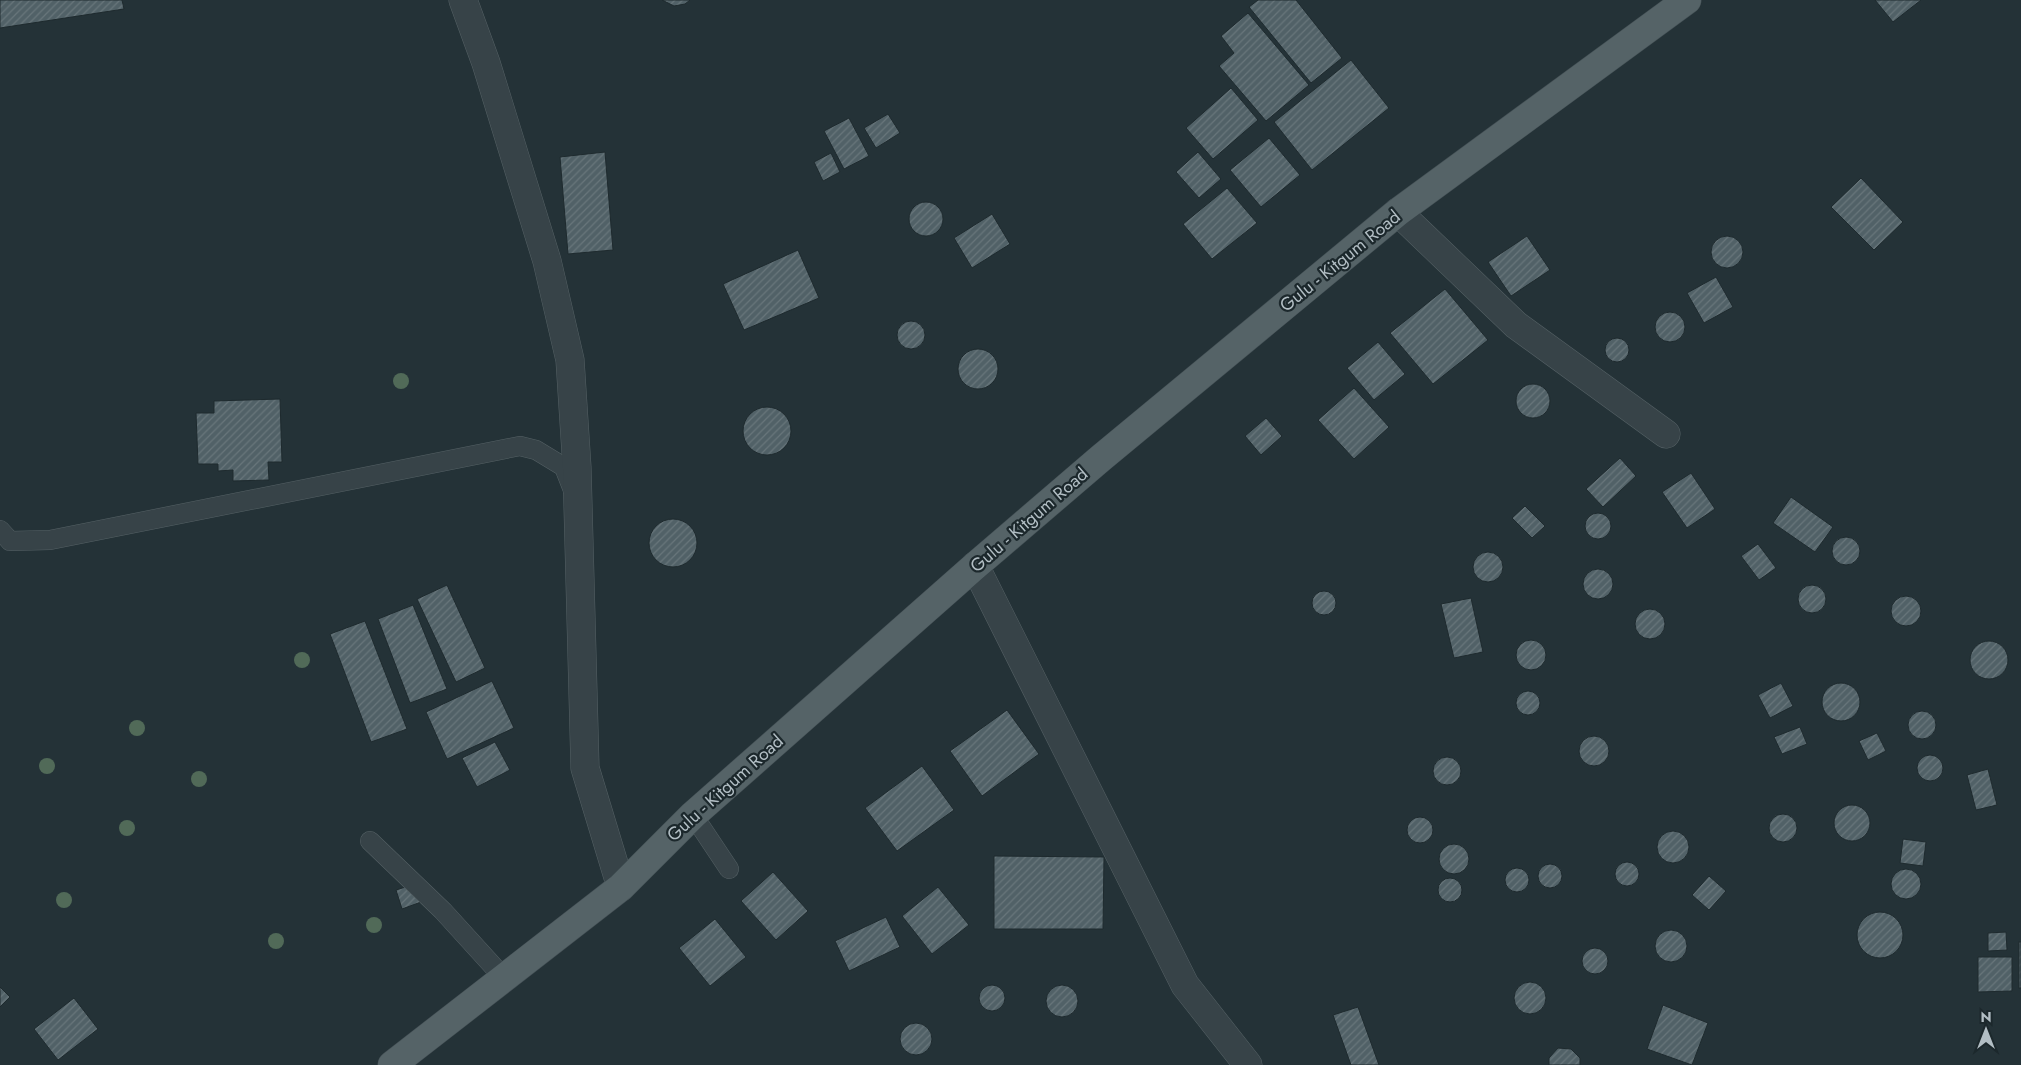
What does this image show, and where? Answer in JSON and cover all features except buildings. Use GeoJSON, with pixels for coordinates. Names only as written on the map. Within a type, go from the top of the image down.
{"type":"FeatureCollection","features":[{"type":"Feature","properties":{"kind":"main road","name":"Gulu - Kitgum Road"},"geometry":{"type":"LineString","coordinates":[[392,1065],[621,887],[692,815],[975,566],[1101,458],[1398,212],[1687,0]]}},
{"type":"Feature","properties":{"kind":"street"},"geometry":{"type":"LineString","coordinates":[[463,0],[486,62],[558,302],[570,360],[578,502],[585,768],[621,887]]}},
{"type":"Feature","properties":{"kind":"street"},"geometry":{"type":"LineString","coordinates":[[1398,212],[1516,325],[1666,434]]}},
{"type":"Feature","properties":{"kind":"street"},"geometry":{"type":"LineString","coordinates":[[975,566],[1185,985],[1248,1065]]}},
{"type":"Feature","properties":{"kind":"lane"},"geometry":{"type":"LineString","coordinates":[[0,530],[10,542],[50,540],[520,446],[536,450],[564,467],[578,502]]}},
{"type":"Feature","properties":{"kind":"lane"},"geometry":{"type":"LineString","coordinates":[[692,815],[729,869]]}},
{"type":"Feature","properties":{"kind":"lane"},"geometry":{"type":"LineString","coordinates":[[370,841],[443,911],[503,977]]}}]}
